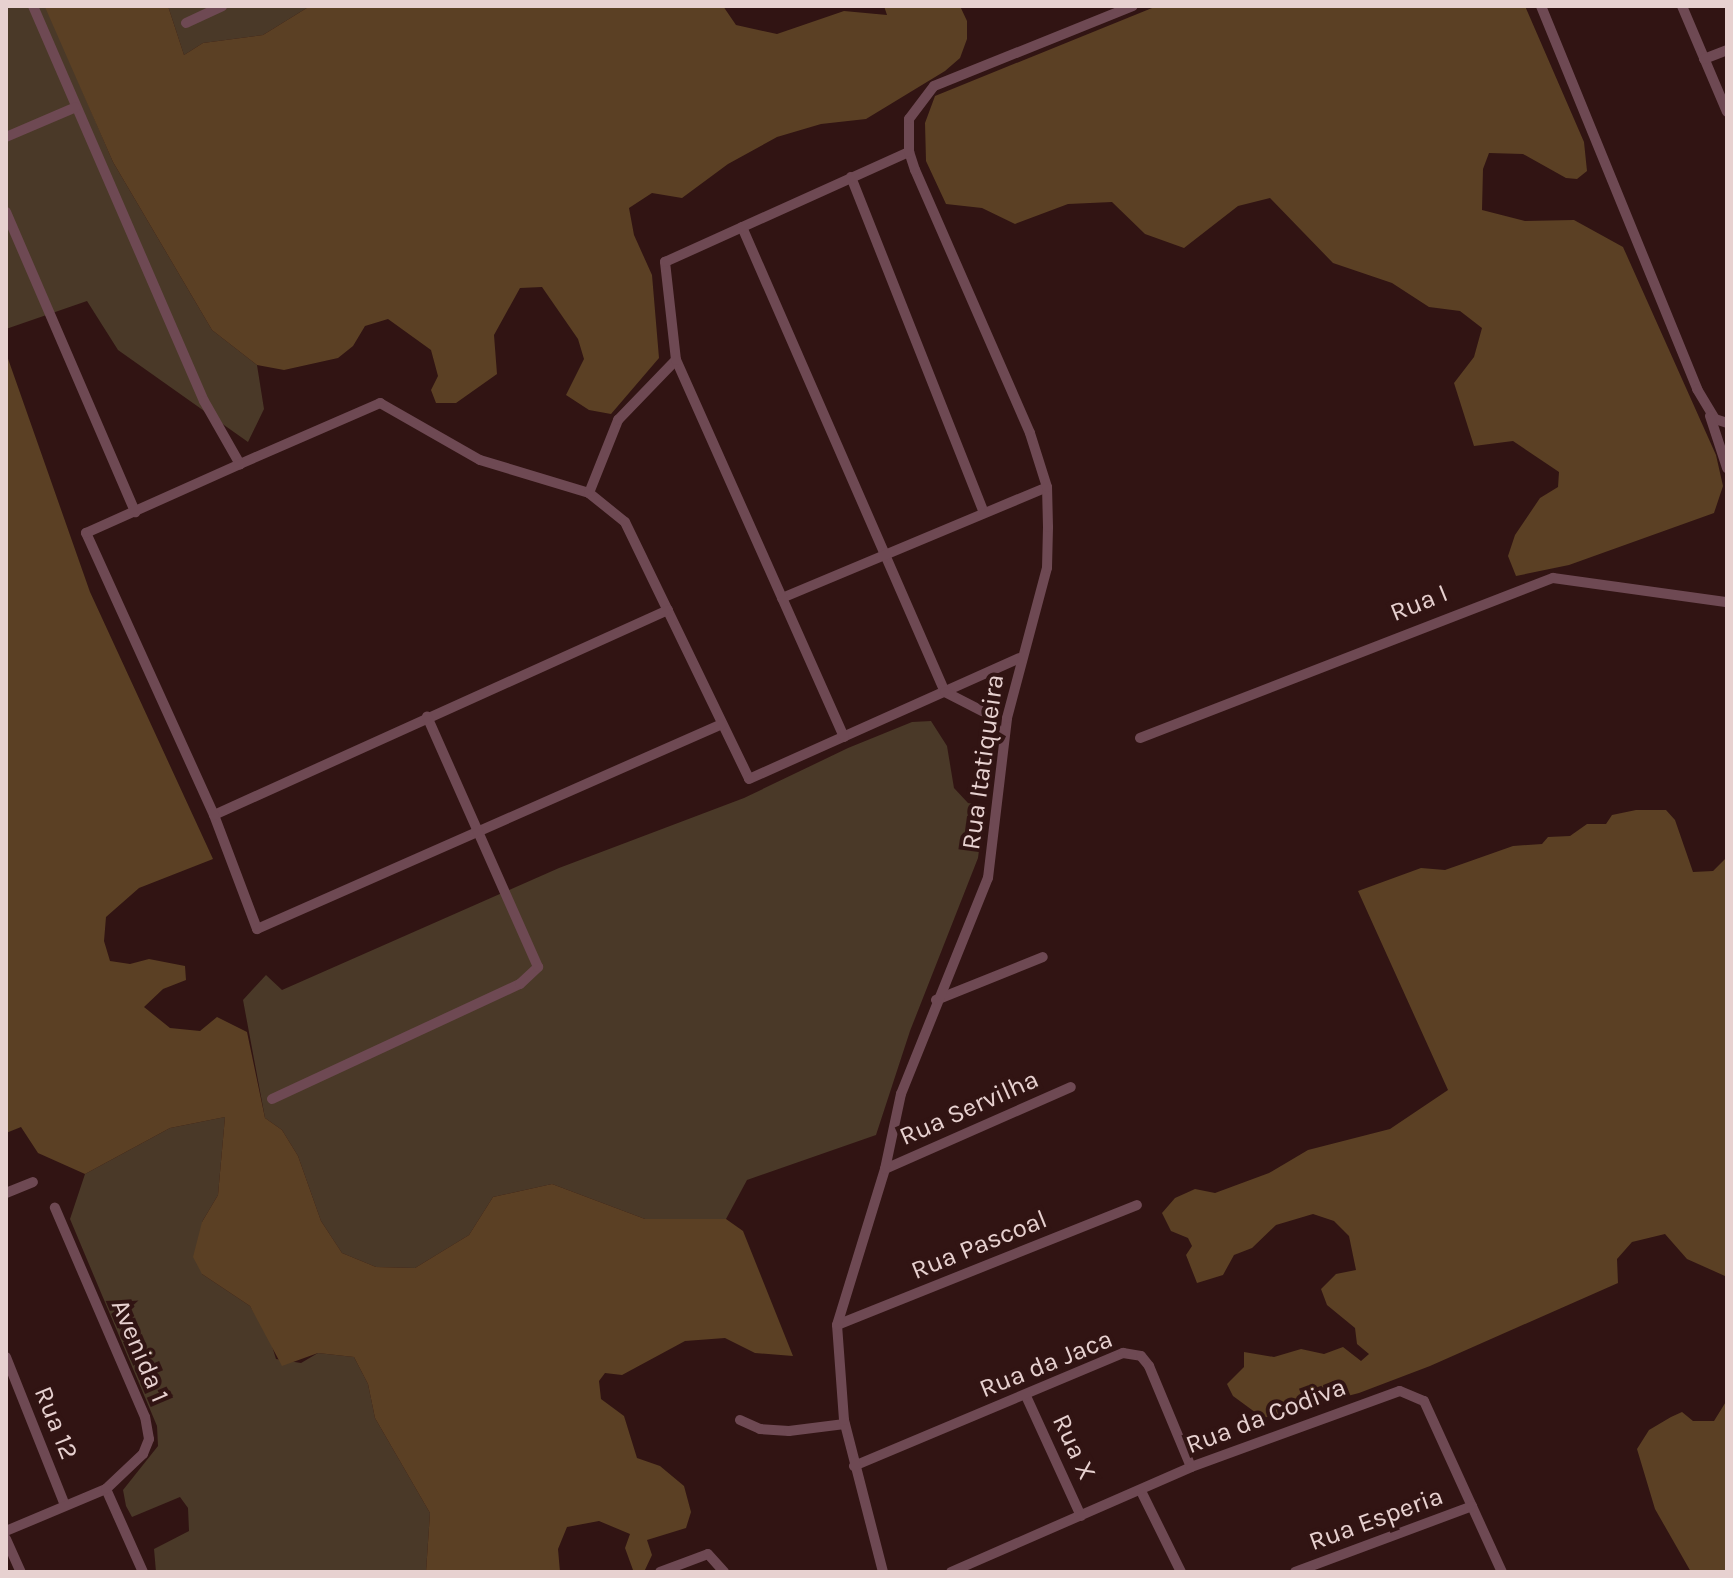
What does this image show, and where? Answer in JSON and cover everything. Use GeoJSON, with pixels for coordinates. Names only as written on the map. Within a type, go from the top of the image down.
{"type":"FeatureCollection","features":[{"type":"Feature","properties":{"kind":"street"},"geometry":{"type":"LineString","coordinates":[[33,6],[204,401],[240,464]]}},
{"type":"Feature","properties":{"kind":"street"},"geometry":{"type":"LineString","coordinates":[[186,23],[222,6]]}},
{"type":"Feature","properties":{"kind":"street","name":"Rua Itatiqueira"},"geometry":{"type":"LineString","coordinates":[[883,1572],[845,1424],[837,1325],[885,1169],[901,1094],[936,1000],[988,878],[1000,765],[1019,658],[1047,568],[1047,487],[1030,433],[909,152],[909,119],[934,86],[1133,6]]}},
{"type":"Feature","properties":{"kind":"street"},"geometry":{"type":"LineString","coordinates":[[1541,6],[1706,407],[1724,434],[1727,468]]}},
{"type":"Feature","properties":{"kind":"street"},"geometry":{"type":"LineString","coordinates":[[1682,6],[1727,112]]}},
{"type":"Feature","properties":{"kind":"street"},"geometry":{"type":"LineString","coordinates":[[1704,59],[1727,50]]}},
{"type":"Feature","properties":{"kind":"street"},"geometry":{"type":"LineString","coordinates":[[6,137],[76,107]]}},
{"type":"Feature","properties":{"kind":"street"},"geometry":{"type":"LineString","coordinates":[[844,737],[676,360],[665,262],[909,152]]}},
{"type":"Feature","properties":{"kind":"street"},"geometry":{"type":"LineString","coordinates":[[851,177],[984,513]]}},
{"type":"Feature","properties":{"kind":"street"},"geometry":{"type":"LineString","coordinates":[[6,212],[135,512]]}},
{"type":"Feature","properties":{"kind":"street"},"geometry":{"type":"LineString","coordinates":[[742,227],[945,692],[990,715],[1003,745],[1000,765]]}},
{"type":"Feature","properties":{"kind":"street"},"geometry":{"type":"LineString","coordinates":[[589,493],[618,420],[676,360]]}},
{"type":"Feature","properties":{"kind":"street"},"geometry":{"type":"LineString","coordinates":[[722,724],[257,929],[214,815],[86,533],[380,403],[480,460],[589,493],[625,522],[749,779],[1019,658]]}},
{"type":"Feature","properties":{"kind":"street"},"geometry":{"type":"LineString","coordinates":[[1706,407],[1727,423]]}},
{"type":"Feature","properties":{"kind":"street"},"geometry":{"type":"LineString","coordinates":[[782,598],[1047,487]]}},
{"type":"Feature","properties":{"kind":"street","name":"Rua I"},"geometry":{"type":"LineString","coordinates":[[1140,738],[1553,578],[1727,602]]}},
{"type":"Feature","properties":{"kind":"street"},"geometry":{"type":"LineString","coordinates":[[214,815],[427,716],[668,610]]}},
{"type":"Feature","properties":{"kind":"street"},"geometry":{"type":"LineString","coordinates":[[272,1099],[504,991],[533,974],[537,957],[476,832],[427,716]]}},
{"type":"Feature","properties":{"kind":"street"},"geometry":{"type":"LineString","coordinates":[[936,1000],[1043,957]]}},
{"type":"Feature","properties":{"kind":"street","name":"Rua Servilha"},"geometry":{"type":"LineString","coordinates":[[885,1169],[1071,1087]]}},
{"type":"Feature","properties":{"kind":"street"},"geometry":{"type":"LineString","coordinates":[[6,1193],[33,1182]]}},
{"type":"Feature","properties":{"kind":"street","name":"Rua Pascoal"},"geometry":{"type":"LineString","coordinates":[[837,1325],[1137,1205]]}},
{"type":"Feature","properties":{"kind":"street","name":"Avenida 1"},"geometry":{"type":"LineString","coordinates":[[6,1531],[106,1489],[143,1454],[149,1439],[145,1417],[55,1208]]}},
{"type":"Feature","properties":{"kind":"street","name":"Rua da Jaca"},"geometry":{"type":"LineString","coordinates":[[854,1466],[1123,1353],[1141,1356],[1191,1467]]}},
{"type":"Feature","properties":{"kind":"street","name":"Rua 12"},"geometry":{"type":"LineString","coordinates":[[6,1357],[65,1505]]}},
{"type":"Feature","properties":{"kind":"street","name":"Rua da Codiva"},"geometry":{"type":"LineString","coordinates":[[951,1572],[1191,1467],[1407,1391],[1424,1401],[1502,1572]]}},
{"type":"Feature","properties":{"kind":"street","name":"Rua X"},"geometry":{"type":"LineString","coordinates":[[1026,1396],[1081,1516]]}},
{"type":"Feature","properties":{"kind":"street"},"geometry":{"type":"LineString","coordinates":[[740,1420],[760,1429],[789,1431],[845,1424]]}},
{"type":"Feature","properties":{"kind":"street"},"geometry":{"type":"LineString","coordinates":[[106,1489],[143,1572]]}},
{"type":"Feature","properties":{"kind":"street"},"geometry":{"type":"LineString","coordinates":[[1141,1491],[1181,1572]]}},
{"type":"Feature","properties":{"kind":"street","name":"Rua Esperia"},"geometry":{"type":"LineString","coordinates":[[1295,1572],[1472,1506]]}},
{"type":"Feature","properties":{"kind":"street"},"geometry":{"type":"LineString","coordinates":[[6,1539],[21,1572]]}},
{"type":"Feature","properties":{"kind":"street"},"geometry":{"type":"LineString","coordinates":[[660,1572],[708,1554],[724,1572]]}},
{"type":"Feature","properties":{"kind":"shaded area"},"geometry":{"type":"Polygon","coordinates":[[[6,6],[46,6],[113,162],[212,330],[257,365],[264,409],[248,442],[118,350],[87,301],[6,329],[6,6]]]}},
{"type":"Feature","properties":{"kind":"shaded area"},"geometry":{"type":"Polygon","coordinates":[[[168,6],[310,6],[263,35],[203,43],[184,55],[168,6]]]}},
{"type":"Feature","properties":{"kind":"shaded area"},"geometry":{"type":"Polygon","coordinates":[[[168,6],[184,55],[203,43],[263,35],[310,6],[723,6],[736,25],[777,34],[844,11],[887,15],[884,6],[960,6],[967,21],[967,39],[960,58],[945,71],[866,119],[821,124],[777,137],[728,164],[682,198],[652,193],[629,208],[634,235],[652,275],[659,358],[611,414],[589,410],[566,395],[584,359],[578,339],[542,287],[520,288],[494,335],[497,374],[456,403],[436,403],[431,390],[438,376],[431,350],[388,319],[365,326],[353,346],[338,358],[284,370],[257,365],[212,330],[113,162],[45,7],[168,6]]]}},
{"type":"Feature","properties":{"kind":"shaded area"},"geometry":{"type":"Polygon","coordinates":[[[1157,6],[1525,6],[1584,142],[1587,171],[1577,179],[1566,178],[1523,154],[1489,153],[1483,169],[1482,210],[1525,221],[1574,220],[1623,247],[1716,455],[1723,486],[1714,513],[1569,565],[1516,576],[1508,556],[1515,535],[1540,498],[1558,487],[1559,472],[1513,441],[1474,446],[1454,383],[1474,357],[1482,328],[1460,311],[1429,307],[1392,283],[1333,263],[1270,198],[1238,206],[1184,248],[1145,234],[1112,202],[1068,204],[1015,224],[982,208],[946,204],[926,161],[925,123],[935,96],[1157,6]]]}},
{"type":"Feature","properties":{"kind":"shaded area"},"geometry":{"type":"Polygon","coordinates":[[[6,353],[90,592],[213,859],[139,888],[106,917],[104,941],[110,961],[130,964],[149,959],[185,966],[186,980],[163,989],[144,1007],[170,1028],[200,1031],[217,1017],[247,1032],[265,1118],[282,1130],[298,1156],[321,1221],[342,1253],[376,1267],[415,1268],[469,1235],[493,1197],[552,1184],[645,1219],[726,1219],[743,1231],[793,1356],[755,1353],[725,1338],[685,1341],[622,1375],[605,1373],[599,1381],[601,1399],[624,1416],[637,1458],[660,1466],[684,1486],[691,1512],[686,1528],[647,1540],[652,1555],[644,1572],[633,1570],[625,1548],[630,1534],[599,1521],[567,1527],[558,1549],[560,1572],[426,1572],[430,1513],[375,1418],[368,1384],[354,1357],[318,1353],[282,1366],[250,1306],[202,1274],[193,1257],[202,1222],[218,1195],[225,1117],[170,1128],[85,1174],[38,1153],[21,1127],[6,1133],[6,353]]]}},
{"type":"Feature","properties":{"kind":"shaded area"},"geometry":{"type":"Polygon","coordinates":[[[931,721],[947,746],[954,788],[968,803],[985,806],[978,858],[910,1031],[876,1135],[747,1180],[726,1219],[645,1219],[552,1184],[493,1197],[469,1235],[415,1268],[376,1267],[342,1253],[321,1221],[298,1156],[282,1130],[265,1118],[243,1000],[266,975],[282,990],[559,868],[744,798],[848,748],[912,722],[931,721]]]}},
{"type":"Feature","properties":{"kind":"shaded area"},"geometry":{"type":"Polygon","coordinates":[[[1636,810],[1666,810],[1675,820],[1693,872],[1713,871],[1727,857],[1725,1276],[1687,1259],[1665,1234],[1632,1242],[1617,1259],[1618,1283],[1430,1366],[1359,1393],[1263,1418],[1233,1396],[1227,1384],[1244,1367],[1244,1352],[1274,1357],[1301,1349],[1324,1354],[1343,1347],[1361,1361],[1369,1354],[1357,1344],[1355,1328],[1327,1305],[1321,1289],[1336,1274],[1356,1270],[1349,1236],[1334,1221],[1313,1214],[1276,1225],[1252,1248],[1234,1255],[1223,1275],[1197,1283],[1186,1255],[1192,1246],[1188,1238],[1171,1231],[1162,1213],[1175,1198],[1195,1189],[1215,1193],[1269,1173],[1308,1150],[1390,1129],[1448,1090],[1358,891],[1421,868],[1445,870],[1513,846],[1542,844],[1548,837],[1570,836],[1587,824],[1606,824],[1612,815],[1636,810]]]}},
{"type":"Feature","properties":{"kind":"shaded area"},"geometry":{"type":"Polygon","coordinates":[[[225,1117],[218,1195],[202,1222],[202,1274],[250,1306],[269,1336],[276,1359],[301,1363],[318,1353],[354,1357],[368,1384],[375,1418],[430,1513],[426,1572],[156,1572],[154,1549],[189,1531],[188,1508],[180,1497],[132,1517],[126,1506],[123,1490],[158,1446],[157,1426],[70,1219],[85,1174],[170,1128],[225,1117]]]}},
{"type":"Feature","properties":{"kind":"shaded area"},"geometry":{"type":"Polygon","coordinates":[[[1727,1400],[1727,1572],[1691,1572],[1655,1509],[1637,1449],[1649,1430],[1682,1412],[1693,1421],[1714,1421],[1727,1400]]]}}]}
